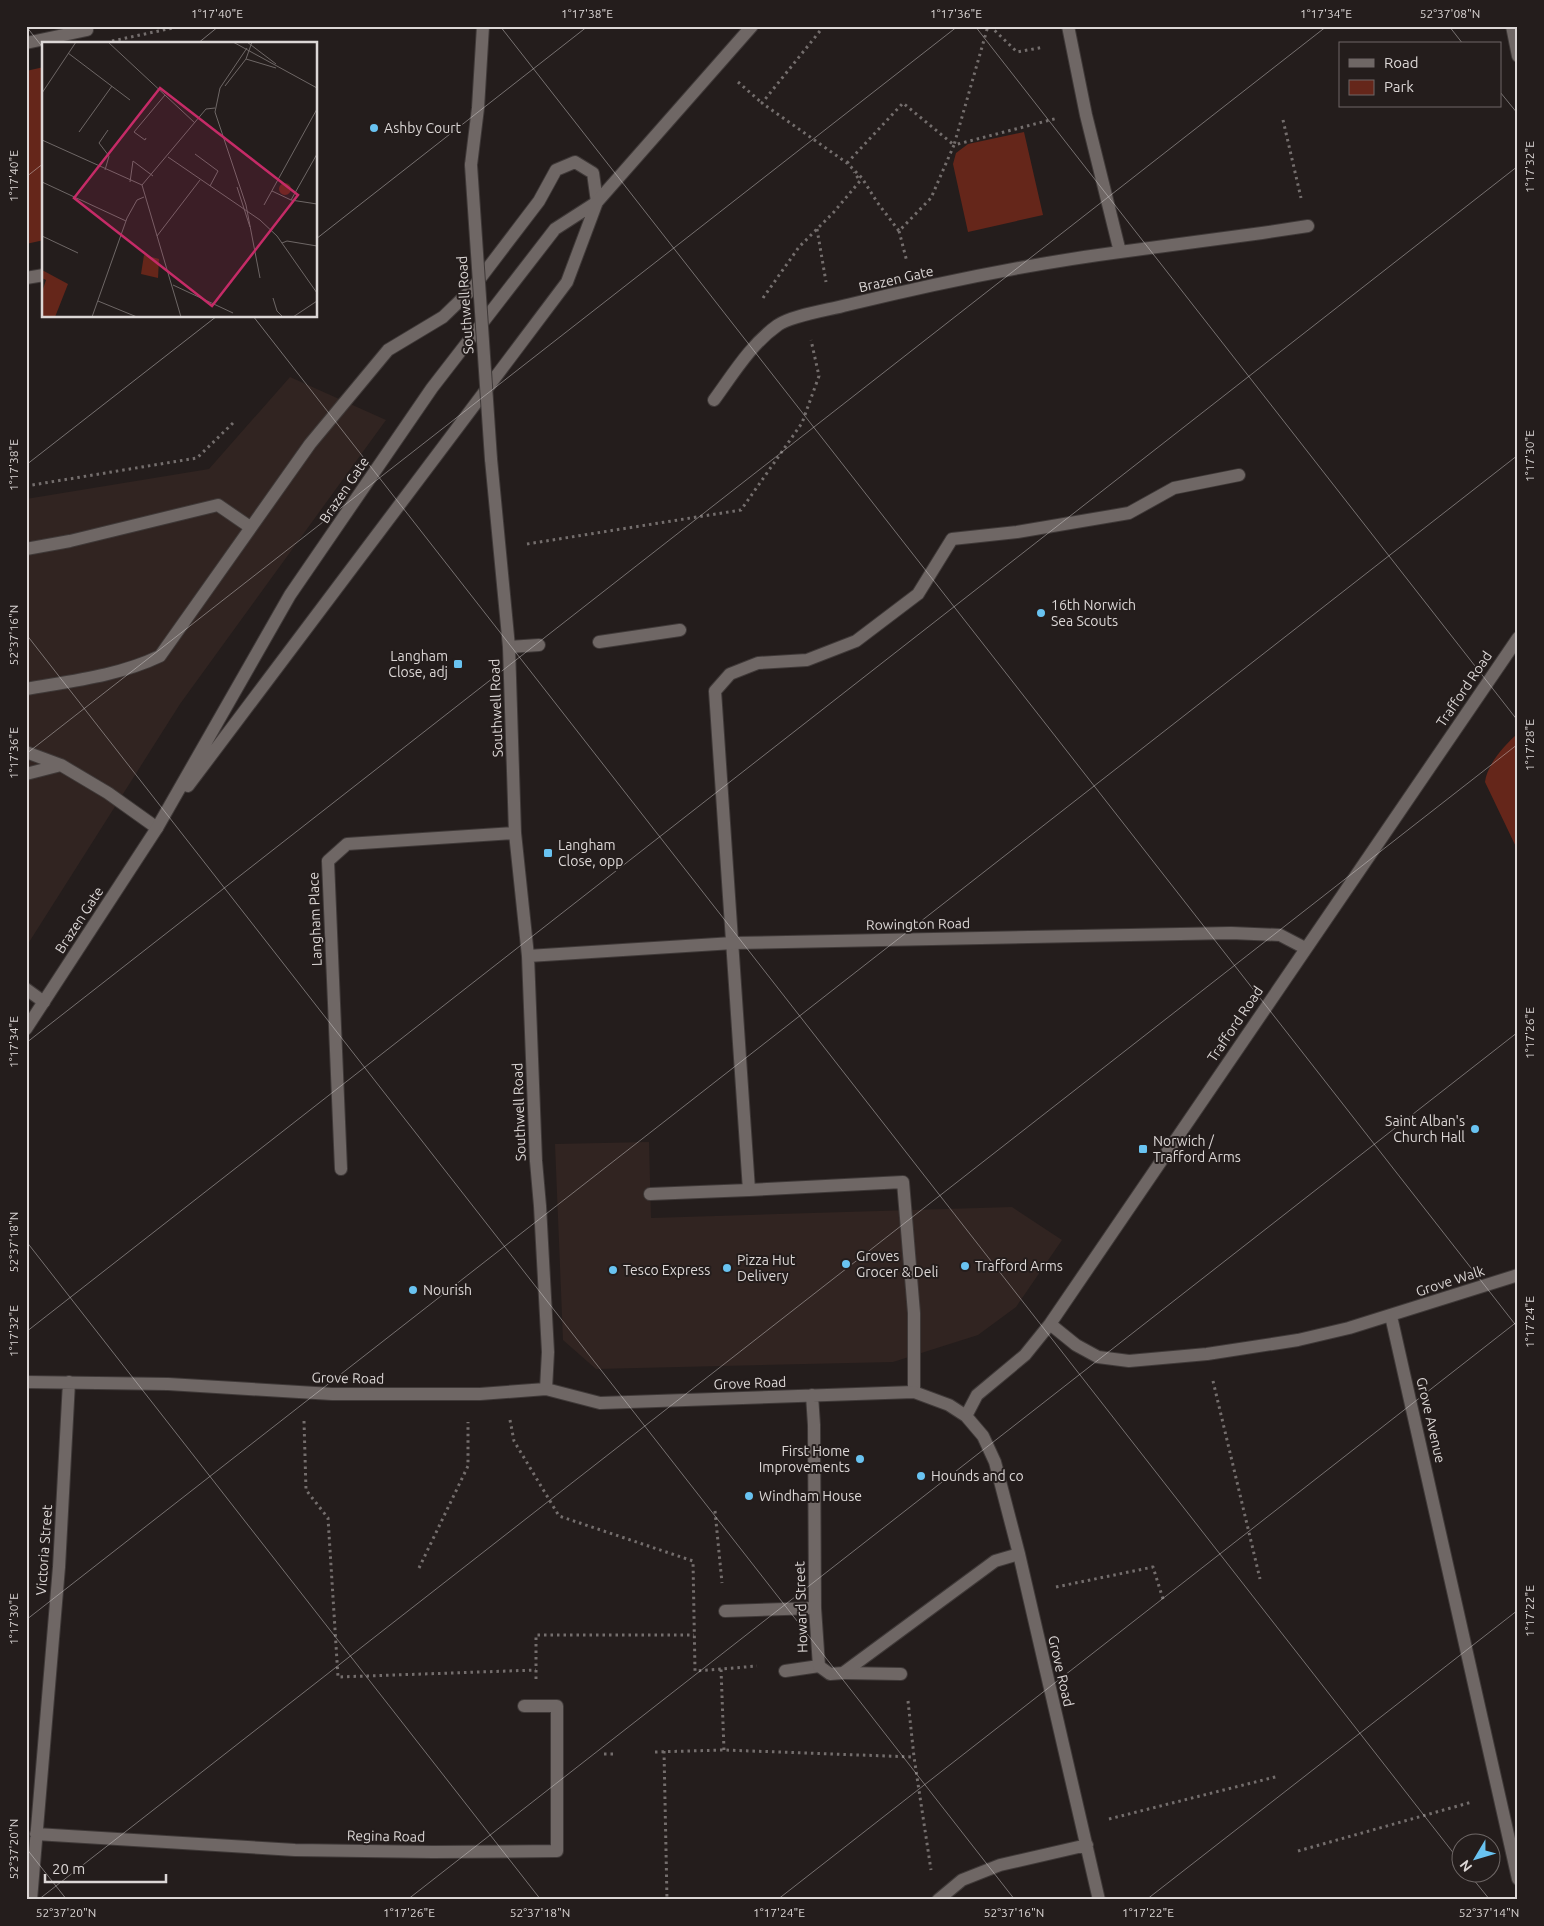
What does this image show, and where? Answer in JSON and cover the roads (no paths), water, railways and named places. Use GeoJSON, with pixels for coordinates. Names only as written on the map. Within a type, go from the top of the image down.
{"type":"FeatureCollection","features":[{"type":"Feature","properties":{"kind":"street","name":"Southwell Road"},"geometry":{"type":"LineString","coordinates":[[483,26],[478,108],[470,165],[491,459],[509,647],[515,832],[528,956],[536,1161],[548,1352],[546,1389]]}},
{"type":"Feature","properties":{"kind":"street","name":"Brazen Gate"},"geometry":{"type":"LineString","coordinates":[[26,1029],[157,828],[290,595],[432,388],[555,230],[597,202],[752,26]]}},
{"type":"Feature","properties":{"kind":"street"},"geometry":{"type":"LineString","coordinates":[[1068,26],[1086,115],[1120,252]]}},
{"type":"Feature","properties":{"kind":"street"},"geometry":{"type":"LineString","coordinates":[[1512,26],[1518,56]]}},
{"type":"Feature","properties":{"kind":"street"},"geometry":{"type":"LineString","coordinates":[[26,43],[86,28],[90,42]]}},
{"type":"Feature","properties":{"kind":"street"},"geometry":{"type":"LineString","coordinates":[[26,689],[92,678],[142,664],[160,656],[310,444],[388,350],[443,317],[472,289],[539,201],[556,170],[575,162],[593,173],[597,202]]}},
{"type":"Feature","properties":{"kind":"street","name":"Brazen Gate"},"geometry":{"type":"LineString","coordinates":[[157,828],[567,282],[597,202]]}},
{"type":"Feature","properties":{"kind":"street","name":"Brazen Gate"},"geometry":{"type":"LineString","coordinates":[[714,400],[754,346],[779,324],[806,315],[914,289],[1050,261],[1308,226]]}},
{"type":"Feature","properties":{"kind":"street"},"geometry":{"type":"LineString","coordinates":[[26,278],[42,275]]}},
{"type":"Feature","properties":{"kind":"street"},"geometry":{"type":"LineString","coordinates":[[749,1190],[715,692],[730,674],[758,663],[807,660],[856,642],[918,594],[952,539],[1018,532],[1129,513],[1174,488],[1239,475]]}},
{"type":"Feature","properties":{"kind":"street"},"geometry":{"type":"LineString","coordinates":[[26,549],[70,541],[218,505],[250,527]]}},
{"type":"Feature","properties":{"kind":"street"},"geometry":{"type":"LineString","coordinates":[[599,642],[680,630]]}},
{"type":"Feature","properties":{"kind":"street","name":"Trafford Road"},"geometry":{"type":"LineString","coordinates":[[966,1416],[977,1395],[1024,1355],[1050,1324],[1518,638]]}},
{"type":"Feature","properties":{"kind":"street"},"geometry":{"type":"LineString","coordinates":[[509,647],[539,645]]}},
{"type":"Feature","properties":{"kind":"street"},"geometry":{"type":"LineString","coordinates":[[26,752],[61,765],[108,793],[157,828]]}},
{"type":"Feature","properties":{"kind":"street"},"geometry":{"type":"LineString","coordinates":[[26,774],[61,765]]}},
{"type":"Feature","properties":{"kind":"street","name":"Langham Place"},"geometry":{"type":"LineString","coordinates":[[341,1169],[328,861],[347,844],[515,832]]}},
{"type":"Feature","properties":{"kind":"street","name":"Rowington Road"},"geometry":{"type":"LineString","coordinates":[[528,956],[732,943],[1231,933],[1280,935],[1305,948]]}},
{"type":"Feature","properties":{"kind":"street"},"geometry":{"type":"LineString","coordinates":[[26,989],[44,1002]]}},
{"type":"Feature","properties":{"kind":"street"},"geometry":{"type":"LineString","coordinates":[[650,1194],[903,1182],[914,1313],[914,1392]]}},
{"type":"Feature","properties":{"kind":"street","name":"Grove Walk"},"geometry":{"type":"LineString","coordinates":[[1391,1316],[1518,1275]]}},
{"type":"Feature","properties":{"kind":"street"},"geometry":{"type":"LineString","coordinates":[[1050,1324],[1076,1345],[1098,1357],[1129,1361],[1207,1354],[1298,1340],[1391,1316]]}},
{"type":"Feature","properties":{"kind":"street","name":"Grove Avenue"},"geometry":{"type":"LineString","coordinates":[[1391,1316],[1518,1880]]}},
{"type":"Feature","properties":{"kind":"street","name":"Grove Road"},"geometry":{"type":"LineString","coordinates":[[26,1382],[168,1384],[303,1393],[469,1394],[546,1389],[600,1403],[914,1392],[949,1406],[966,1416],[983,1436],[995,1462],[1019,1554],[1099,1900]]}},
{"type":"Feature","properties":{"kind":"street","name":"Victoria Street"},"geometry":{"type":"LineString","coordinates":[[31,1900],[59,1567],[69,1382]]}},
{"type":"Feature","properties":{"kind":"street","name":"Howard Street"},"geometry":{"type":"LineString","coordinates":[[812,1395],[814,1425],[815,1608],[818,1666],[830,1674],[900,1674]]}},
{"type":"Feature","properties":{"kind":"street"},"geometry":{"type":"LineString","coordinates":[[842,1673],[994,1561],[1019,1554]]}},
{"type":"Feature","properties":{"kind":"street"},"geometry":{"type":"LineString","coordinates":[[725,1610],[815,1608]]}},
{"type":"Feature","properties":{"kind":"street"},"geometry":{"type":"LineString","coordinates":[[785,1671],[818,1666]]}},
{"type":"Feature","properties":{"kind":"street","name":"Regina Road"},"geometry":{"type":"LineString","coordinates":[[36,1834],[294,1850],[557,1851],[557,1706],[524,1706]]}},
{"type":"Feature","properties":{"kind":"street"},"geometry":{"type":"LineString","coordinates":[[938,1900],[962,1880],[1000,1865],[1087,1845]]}},
{"type":"Feature","properties":{"kind":"place","name":"Ashby Court"},"geometry":{"type":"Point","coordinates":[374,128]}},
{"type":"Feature","properties":{"kind":"place","name":"16th Norwich Sea Scouts"},"geometry":{"type":"Point","coordinates":[1041,613]}},
{"type":"Feature","properties":{"kind":"place","name":"Langham Close, adj"},"geometry":{"type":"Point","coordinates":[458,664]}},
{"type":"Feature","properties":{"kind":"place","name":"Langham Close, opp"},"geometry":{"type":"Point","coordinates":[548,853]}},
{"type":"Feature","properties":{"kind":"place","name":"Saint Alban's Church Hall"},"geometry":{"type":"Point","coordinates":[1475,1129]}},
{"type":"Feature","properties":{"kind":"place","name":"Norwich / Trafford Arms"},"geometry":{"type":"Point","coordinates":[1143,1149]}},
{"type":"Feature","properties":{"kind":"place","name":"Groves Grocer & Deli"},"geometry":{"type":"Point","coordinates":[846,1264]}},
{"type":"Feature","properties":{"kind":"place","name":"Trafford Arms"},"geometry":{"type":"Point","coordinates":[965,1266]}},
{"type":"Feature","properties":{"kind":"place","name":"Pizza Hut Delivery"},"geometry":{"type":"Point","coordinates":[727,1268]}},
{"type":"Feature","properties":{"kind":"place","name":"Tesco Express"},"geometry":{"type":"Point","coordinates":[613,1270]}},
{"type":"Feature","properties":{"kind":"place","name":"Nourish"},"geometry":{"type":"Point","coordinates":[413,1290]}},
{"type":"Feature","properties":{"kind":"place","name":"First Home Improvements"},"geometry":{"type":"Point","coordinates":[860,1459]}},
{"type":"Feature","properties":{"kind":"place","name":"Hounds and co"},"geometry":{"type":"Point","coordinates":[921,1476]}},
{"type":"Feature","properties":{"kind":"place","name":"Windham House"},"geometry":{"type":"Point","coordinates":[749,1496]}}]}
